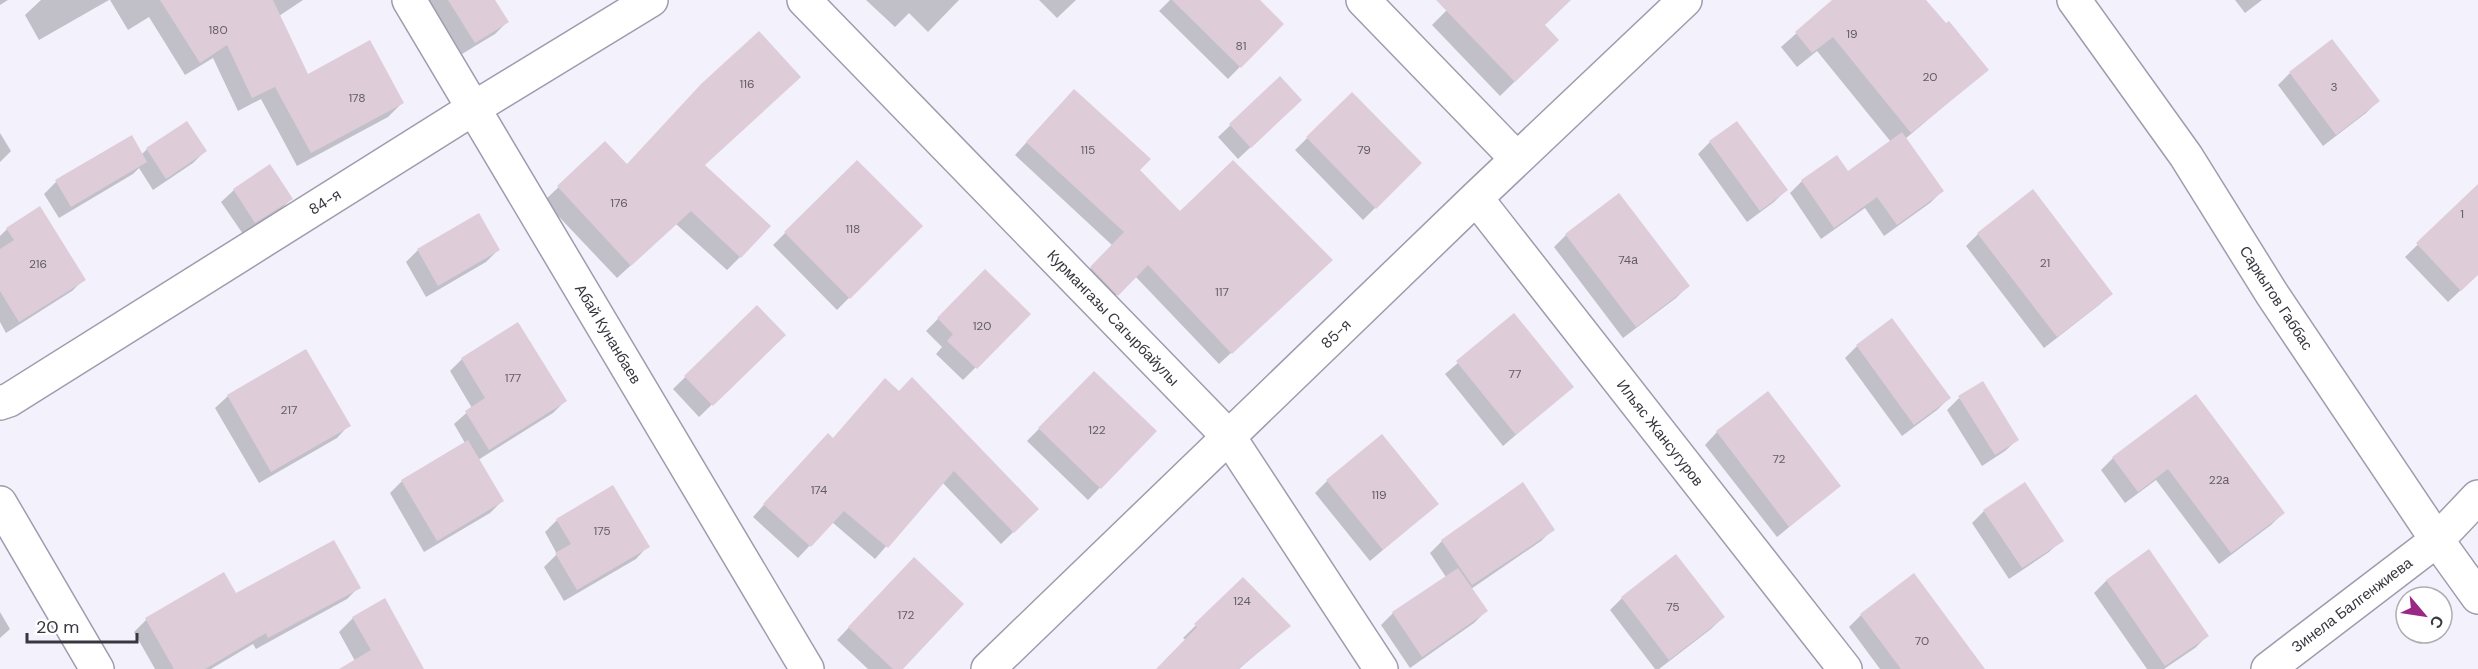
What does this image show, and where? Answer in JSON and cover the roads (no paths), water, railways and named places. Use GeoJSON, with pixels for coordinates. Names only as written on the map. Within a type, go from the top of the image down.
{"type":"FeatureCollection","features":[{"type":"Feature","properties":{"kind":"street","name":"Абай Кунанбаев"},"geometry":{"type":"LineString","coordinates":[[410,0],[807,669]]}},
{"type":"Feature","properties":{"kind":"street","name":"84-я"},"geometry":{"type":"LineString","coordinates":[[0,403],[9,400],[474,108],[651,0]]}},
{"type":"Feature","properties":{"kind":"street","name":"Курмангазы Сагырбайулы"},"geometry":{"type":"LineString","coordinates":[[804,0],[1229,438],[1381,669]]}},
{"type":"Feature","properties":{"kind":"street"},"geometry":{"type":"LineString","coordinates":[[1363,0],[1517,159]]}},
{"type":"Feature","properties":{"kind":"street","name":"85-я"},"geometry":{"type":"LineString","coordinates":[[988,669],[1476,198],[1685,0]]}},
{"type":"Feature","properties":{"kind":"street","name":"Саркытов Габбас"},"geometry":{"type":"LineString","coordinates":[[2074,0],[2186,156],[2272,294],[2437,540],[2478,597]]}},
{"type":"Feature","properties":{"kind":"street","name":"Ильяс Жансугуров"},"geometry":{"type":"LineString","coordinates":[[1476,198],[1845,669]]}},
{"type":"Feature","properties":{"kind":"street","name":"Зинела Балгенжиева"},"geometry":{"type":"LineString","coordinates":[[2268,669],[2437,540],[2478,497]]}},
{"type":"Feature","properties":{"kind":"street"},"geometry":{"type":"LineString","coordinates":[[0,503],[97,669]]}}]}
